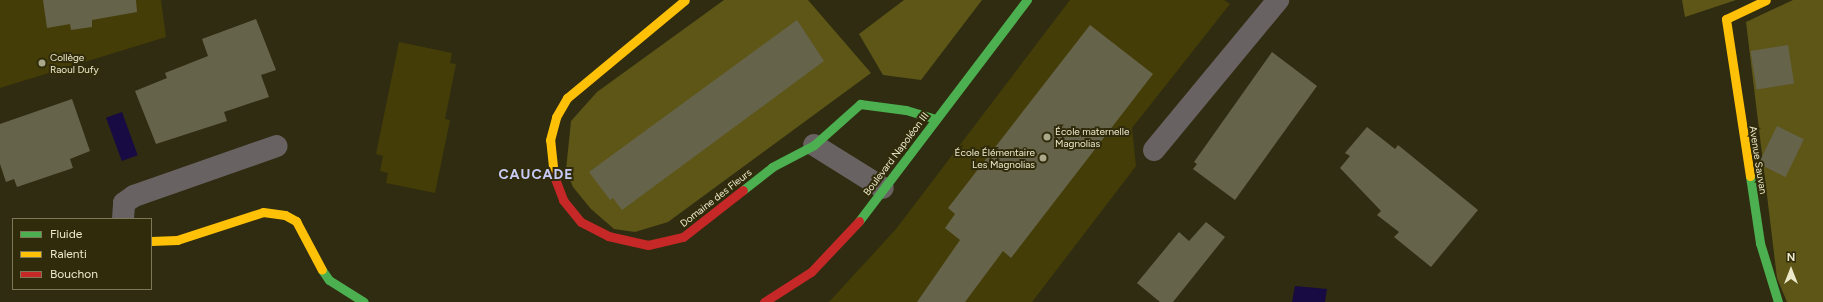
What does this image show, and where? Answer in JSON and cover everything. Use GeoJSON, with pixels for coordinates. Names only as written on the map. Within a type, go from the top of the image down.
{"type":"FeatureCollection","features":[{"type":"Feature","properties":{"kind":"street","name":"Domaine des Fleurs"},"geometry":{"type":"LineString","coordinates":[[685,0],[567,98],[556,117],[550,140],[554,175],[564,200],[582,222],[608,236],[648,245],[683,238],[772,167],[814,145],[860,104],[906,110],[936,119]]}},
{"type":"Feature","properties":{"kind":"street","name":"Boulevard Napoléon III"},"geometry":{"type":"LineString","coordinates":[[764,302],[811,272],[849,234],[1027,0]]}},
{"type":"Feature","properties":{"kind":"street"},"geometry":{"type":"LineString","coordinates":[[1154,150],[1278,0]]}},
{"type":"Feature","properties":{"kind":"street","name":"Avenue Sauvan"},"geometry":{"type":"LineString","coordinates":[[1766,0],[1726,19],[1760,243],[1778,302]]}},
{"type":"Feature","properties":{"kind":"street"},"geometry":{"type":"LineString","coordinates":[[814,145],[883,188]]}},
{"type":"Feature","properties":{"kind":"street"},"geometry":{"type":"LineString","coordinates":[[123,218],[124,203],[134,196],[277,146]]}},
{"type":"Feature","properties":{"kind":"street"},"geometry":{"type":"LineString","coordinates":[[152,241],[177,240],[263,212],[285,215],[296,221],[329,280],[364,302]]}},
{"type":"Feature","properties":{"kind":"shaded area","name":"Collège Raoul Dufy"},"geometry":{"type":"Polygon","coordinates":[[[0,0],[161,0],[166,37],[0,88],[0,0]]]}},
{"type":"Feature","properties":{"kind":"shaded area"},"geometry":{"type":"Polygon","coordinates":[[[724,0],[808,0],[871,73],[668,222],[635,232],[614,229],[591,209],[573,187],[566,170],[571,121],[597,92],[724,0]]]}},
{"type":"Feature","properties":{"kind":"shaded area"},"geometry":{"type":"Polygon","coordinates":[[[904,0],[982,0],[921,80],[883,75],[859,34],[904,0]]]}},
{"type":"Feature","properties":{"kind":"shaded area","name":"École Élémentaire Les Magnolias"},"geometry":{"type":"Polygon","coordinates":[[[1070,0],[1224,0],[1230,4],[1132,128],[1136,166],[1032,302],[829,302],[896,229],[1070,0]]]}},
{"type":"Feature","properties":{"kind":"shaded area"},"geometry":{"type":"Polygon","coordinates":[[[1682,0],[1736,0],[1685,17],[1682,0]]]}},
{"type":"Feature","properties":{"kind":"shaded area"},"geometry":{"type":"Polygon","coordinates":[[[1793,0],[1823,0],[1823,302],[1787,302],[1777,278],[1746,22],[1793,0]]]}},
{"type":"Feature","properties":{"kind":"shaded area"},"geometry":{"type":"Polygon","coordinates":[[[399,42],[452,53],[450,63],[456,64],[445,119],[450,120],[435,193],[386,183],[388,173],[380,171],[383,156],[376,154],[399,42]]]}},
{"type":"Feature","properties":{"kind":"shaded area"},"geometry":{"type":"Polygon","coordinates":[[[122,112],[138,155],[122,161],[106,118],[122,112]]]}},
{"type":"Feature","properties":{"kind":"shaded area"},"geometry":{"type":"Polygon","coordinates":[[[1295,286],[1327,289],[1325,302],[1292,302],[1295,286]]]}},
{"type":"Feature","properties":{"kind":"building"},"geometry":{"type":"Polygon","coordinates":[[[43,0],[136,0],[137,12],[92,20],[92,27],[71,30],[70,24],[47,28],[43,0]]]}},
{"type":"Feature","properties":{"kind":"building"},"geometry":{"type":"Polygon","coordinates":[[[256,19],[276,70],[261,75],[269,97],[224,112],[227,121],[156,144],[135,91],[167,78],[165,73],[208,56],[202,39],[256,19]]]}},
{"type":"Feature","properties":{"kind":"building"},"geometry":{"type":"Polygon","coordinates":[[[797,20],[824,61],[622,210],[613,198],[610,200],[589,172],[797,20]]]}},
{"type":"Feature","properties":{"kind":"building","name":"École maternelle Magnolias"},"geometry":{"type":"Polygon","coordinates":[[[1090,25],[1153,74],[1011,258],[1003,251],[965,302],[917,302],[960,240],[945,228],[955,214],[948,208],[1090,25]]]}},
{"type":"Feature","properties":{"kind":"building"},"geometry":{"type":"Polygon","coordinates":[[[1788,45],[1794,84],[1757,89],[1750,51],[1788,45]]]}},
{"type":"Feature","properties":{"kind":"building"},"geometry":{"type":"Polygon","coordinates":[[[1272,52],[1317,86],[1235,200],[1193,169],[1197,164],[1194,162],[1272,52]]]}},
{"type":"Feature","properties":{"kind":"building"},"geometry":{"type":"Polygon","coordinates":[[[72,99],[90,151],[70,159],[73,168],[17,187],[14,179],[6,182],[0,164],[0,124],[72,99]]]}},
{"type":"Feature","properties":{"kind":"building"},"geometry":{"type":"Polygon","coordinates":[[[1777,126],[1804,139],[1786,177],[1759,164],[1777,126]]]}},
{"type":"Feature","properties":{"kind":"building"},"geometry":{"type":"Polygon","coordinates":[[[1367,127],[1395,149],[1398,145],[1478,210],[1431,267],[1394,237],[1399,232],[1377,215],[1381,211],[1340,168],[1350,156],[1345,153],[1367,127]]]}},
{"type":"Feature","properties":{"kind":"building"},"geometry":{"type":"Polygon","coordinates":[[[1206,222],[1225,237],[1173,302],[1160,302],[1137,283],[1179,232],[1189,241],[1206,222]]]}},
{"type":"Feature","properties":{"kind":"traffic: fast"},"geometry":{"type":"LineString","coordinates":[[859,221],[1027,0]]}},
{"type":"Feature","properties":{"kind":"traffic: fast"},"geometry":{"type":"LineString","coordinates":[[743,190],[772,167],[814,145],[860,104],[906,110],[936,119]]}},
{"type":"Feature","properties":{"kind":"traffic: fast"},"geometry":{"type":"LineString","coordinates":[[1750,176],[1760,243],[1778,302]]}},
{"type":"Feature","properties":{"kind":"traffic: fast"},"geometry":{"type":"LineString","coordinates":[[322,270],[329,280],[364,302]]}},
{"type":"Feature","properties":{"kind":"traffic: slow"},"geometry":{"type":"LineString","coordinates":[[554,176],[550,140],[556,117],[567,98],[685,0]]}},
{"type":"Feature","properties":{"kind":"traffic: slow"},"geometry":{"type":"LineString","coordinates":[[1750,176],[1726,19],[1766,0]]}},
{"type":"Feature","properties":{"kind":"traffic: slow"},"geometry":{"type":"LineString","coordinates":[[152,241],[177,240],[263,212],[285,215],[296,221],[322,270]]}},
{"type":"Feature","properties":{"kind":"traffic: jam"},"geometry":{"type":"LineString","coordinates":[[554,176],[563,200],[581,222],[608,236],[648,245],[683,237],[743,190]]}},
{"type":"Feature","properties":{"kind":"traffic: jam"},"geometry":{"type":"LineString","coordinates":[[764,302],[811,272],[859,221]]}},
{"type":"Feature","properties":{"kind":"place","name":"Collège Raoul Dufy"},"geometry":{"type":"Point","coordinates":[42,63]}},
{"type":"Feature","properties":{"kind":"place","name":"École maternelle Magnolias"},"geometry":{"type":"Point","coordinates":[1047,137]}},
{"type":"Feature","properties":{"kind":"place","name":"École Élémentaire Les Magnolias"},"geometry":{"type":"Point","coordinates":[1043,158]}},
{"type":"Feature","properties":{"kind":"district","name":"CAUCADE"},"geometry":{"type":"Point","coordinates":[536,175]}}]}
